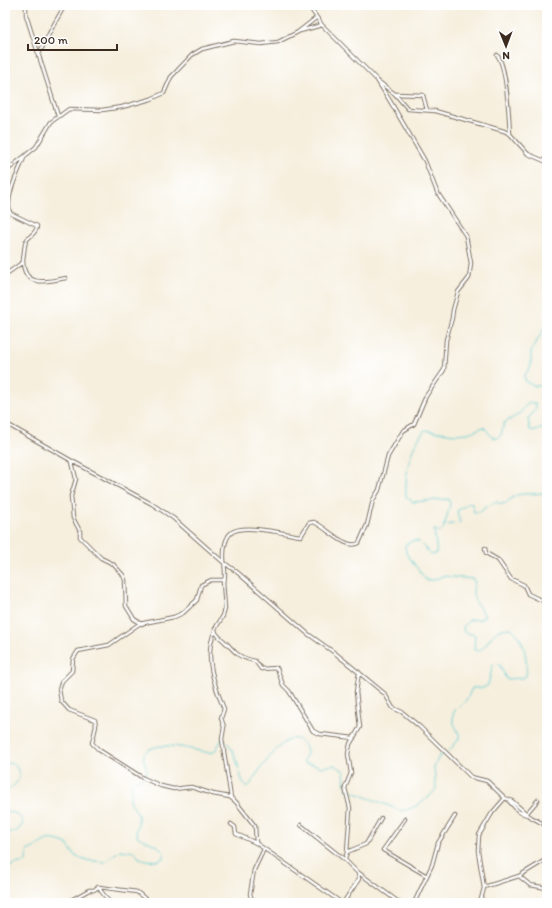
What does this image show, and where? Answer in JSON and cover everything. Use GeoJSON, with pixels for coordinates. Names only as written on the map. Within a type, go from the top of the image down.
{"type":"FeatureCollection","features":[{"type":"Feature","properties":{"kind":"street"},"geometry":{"type":"LineString","coordinates":[[26,5],[26,15],[38,57],[58,116]]}},
{"type":"Feature","properties":{"kind":"street"},"geometry":{"type":"LineString","coordinates":[[38,57],[65,5]]}},
{"type":"Feature","properties":{"kind":"street"},"geometry":{"type":"LineString","coordinates":[[308,5],[322,25],[377,80],[395,94],[408,109],[427,110],[447,114],[510,134],[528,154],[547,162]]}},
{"type":"Feature","properties":{"kind":"street"},"geometry":{"type":"LineString","coordinates":[[5,172],[36,147],[51,122],[69,110],[102,110],[122,108],[151,99],[164,93],[171,77],[192,55],[202,48],[234,41],[270,44],[286,39],[316,18]]}},
{"type":"Feature","properties":{"kind":"street"},"geometry":{"type":"LineString","coordinates":[[298,32],[322,25]]}},
{"type":"Feature","properties":{"kind":"street"},"geometry":{"type":"LineString","coordinates":[[497,55],[500,58],[504,76],[510,134]]}},
{"type":"Feature","properties":{"kind":"street"},"geometry":{"type":"LineString","coordinates":[[256,843],[255,826],[231,798],[222,739],[224,727],[221,718],[224,709],[218,696],[212,668],[211,646],[215,631],[225,609],[223,581],[226,577],[224,550],[229,536],[238,530],[284,531],[301,536],[309,523],[314,522],[346,544],[354,546],[359,543],[367,525],[373,500],[378,490],[388,456],[403,431],[414,424],[426,396],[444,370],[446,340],[452,321],[457,294],[466,283],[471,272],[468,244],[462,230],[434,186],[425,161],[377,80]]}},
{"type":"Feature","properties":{"kind":"street"},"geometry":{"type":"LineString","coordinates":[[395,94],[423,95],[427,110]]}},
{"type":"Feature","properties":{"kind":"street"},"geometry":{"type":"LineString","coordinates":[[24,157],[13,186],[8,205],[10,213],[37,226],[37,230],[26,244],[23,262],[24,271],[27,276],[33,280],[42,282],[66,278]]}},
{"type":"Feature","properties":{"kind":"street"},"geometry":{"type":"LineString","coordinates":[[5,275],[23,262]]}},
{"type":"Feature","properties":{"kind":"street"},"geometry":{"type":"LineString","coordinates":[[5,422],[159,509],[237,572],[308,634],[386,694],[393,708],[402,712],[420,727],[464,771],[474,778],[488,781],[510,805],[519,812],[547,826]]}},
{"type":"Feature","properties":{"kind":"street"},"geometry":{"type":"LineString","coordinates":[[72,461],[76,479],[71,496],[73,518],[80,537],[101,558],[113,564],[123,575],[125,580],[126,606],[134,619],[142,624]]}},
{"type":"Feature","properties":{"kind":"street"},"geometry":{"type":"LineString","coordinates":[[485,548],[486,553],[501,563],[511,579],[524,585],[528,594],[547,604]]}},
{"type":"Feature","properties":{"kind":"street"},"geometry":{"type":"LineString","coordinates":[[223,581],[211,580],[200,585],[197,600],[178,616],[142,624],[112,644],[78,651],[74,659],[72,671],[62,681],[59,689],[61,701],[69,710],[95,720],[96,726],[92,737],[93,744],[143,778],[161,786],[174,789],[191,788],[231,798]]}},
{"type":"Feature","properties":{"kind":"street"},"geometry":{"type":"LineString","coordinates":[[215,631],[235,654],[255,660],[261,669],[277,668],[283,685],[289,690],[313,731],[320,734],[354,738]]}},
{"type":"Feature","properties":{"kind":"street"},"geometry":{"type":"LineString","coordinates":[[345,860],[347,852],[350,808],[344,788],[351,773],[348,754],[360,727],[356,692],[359,672]]}},
{"type":"Feature","properties":{"kind":"street"},"geometry":{"type":"LineString","coordinates":[[480,903],[484,888],[478,851],[479,835],[492,813],[506,799]]}},
{"type":"Feature","properties":{"kind":"street"},"geometry":{"type":"LineString","coordinates":[[527,815],[538,800]]}},
{"type":"Feature","properties":{"kind":"street"},"geometry":{"type":"LineString","coordinates":[[414,903],[427,876],[438,843],[456,816]]}},
{"type":"Feature","properties":{"kind":"street"},"geometry":{"type":"LineString","coordinates":[[347,852],[366,844],[381,818]]}},
{"type":"Feature","properties":{"kind":"street"},"geometry":{"type":"LineString","coordinates":[[405,819],[383,850],[427,876]]}},
{"type":"Feature","properties":{"kind":"street"},"geometry":{"type":"LineString","coordinates":[[231,824],[235,828],[236,834],[256,843],[342,903],[358,879],[358,872]]}},
{"type":"Feature","properties":{"kind":"street"},"geometry":{"type":"LineString","coordinates":[[301,825],[358,872],[400,903]]}},
{"type":"Feature","properties":{"kind":"street"},"geometry":{"type":"LineString","coordinates":[[253,903],[250,894],[254,870],[264,849]]}},
{"type":"Feature","properties":{"kind":"street"},"geometry":{"type":"LineString","coordinates":[[484,888],[520,876],[547,859]]}},
{"type":"Feature","properties":{"kind":"street"},"geometry":{"type":"LineString","coordinates":[[520,876],[530,885],[547,888]]}},
{"type":"Feature","properties":{"kind":"street"},"geometry":{"type":"LineString","coordinates":[[99,887],[110,903]]}},
{"type":"Feature","properties":{"kind":"street"},"geometry":{"type":"LineString","coordinates":[[66,903],[99,887],[137,892],[150,903]]}},
{"type":"Feature","properties":{"kind":"waterway"},"geometry":{"type":"LineString","coordinates":[[547,323],[531,352],[531,366],[524,376],[526,382],[535,386],[547,385]]}},
{"type":"Feature","properties":{"kind":"waterway"},"geometry":{"type":"LineString","coordinates":[[448,752],[459,739],[458,732],[453,721],[453,714],[469,696],[472,688],[483,688],[488,685],[493,664],[500,665],[506,679],[522,678],[526,676],[526,656],[519,637],[511,628],[495,633],[479,651],[474,650],[475,635],[464,632],[463,627],[469,620],[481,619],[484,617],[484,614],[474,599],[473,592],[475,582],[473,579],[443,576],[433,580],[426,580],[406,553],[405,545],[411,541],[418,541],[432,555],[437,553],[434,530],[441,532],[443,530],[450,505],[449,499],[413,502],[406,497],[406,479],[409,461],[415,445],[425,430],[455,434],[468,433],[484,427],[493,438],[497,438],[501,435],[504,423],[519,414],[528,403],[535,403],[536,408],[528,419],[530,430],[536,431],[547,426]]}},
{"type":"Feature","properties":{"kind":"waterway"},"geometry":{"type":"LineString","coordinates":[[444,525],[460,523],[457,511],[469,503],[472,504],[474,512],[480,512],[487,506],[496,502],[503,504],[514,496],[547,491]]}},
{"type":"Feature","properties":{"kind":"waterway"},"geometry":{"type":"LineString","coordinates":[[5,870],[15,864],[26,862],[27,851],[49,840],[67,844],[75,856],[84,860],[105,862],[120,850],[135,852],[139,858],[146,860],[157,861],[164,858],[164,853],[158,846],[138,837],[136,831],[138,815],[130,800],[132,783],[147,774],[144,754],[150,749],[157,747],[175,746],[210,753],[215,751],[222,739],[233,750],[242,779],[247,787],[251,784],[258,772],[281,745],[291,739],[297,739],[305,746],[307,753],[303,761],[304,763],[322,767],[334,765],[344,771],[345,785]]}},
{"type":"Feature","properties":{"kind":"waterway"},"geometry":{"type":"LineString","coordinates":[[346,789],[402,811],[407,810],[420,803],[436,789],[434,768],[439,756],[445,754]]}},
{"type":"Feature","properties":{"kind":"waterway"},"geometry":{"type":"LineString","coordinates":[[5,764],[13,763],[19,772],[16,783],[10,789],[5,791]]}},
{"type":"Feature","properties":{"kind":"waterway"},"geometry":{"type":"LineString","coordinates":[[5,811],[16,814],[23,822],[21,827],[15,832],[5,832]]}}]}
